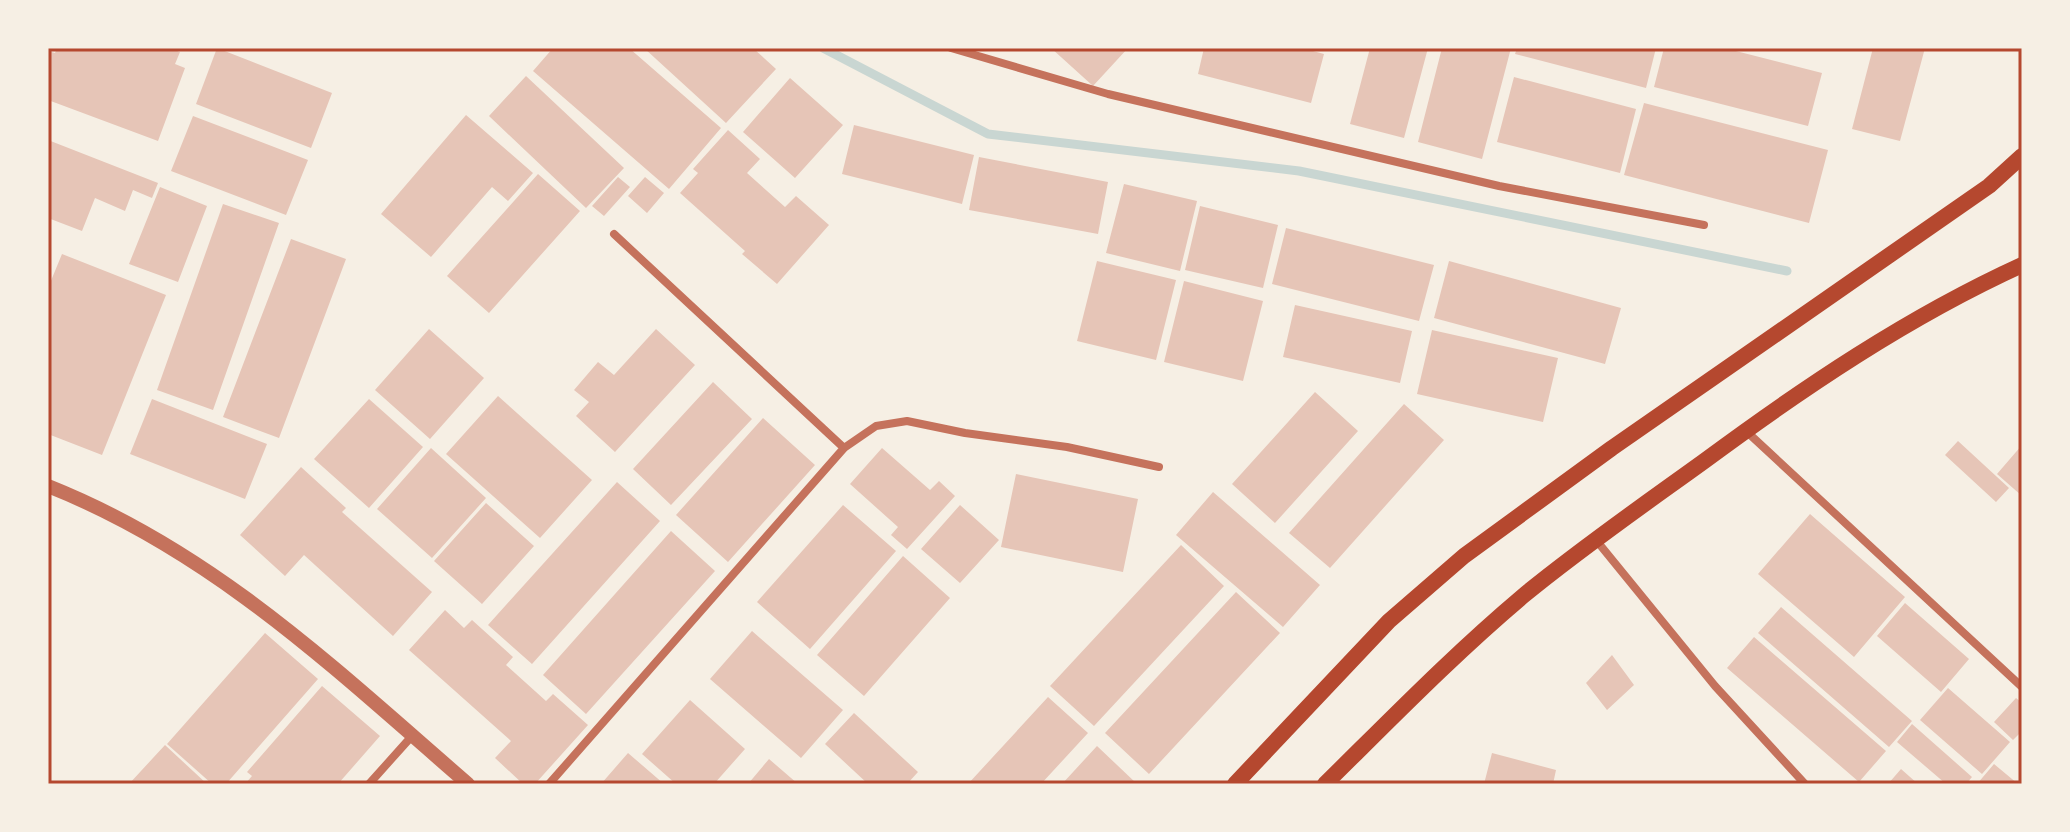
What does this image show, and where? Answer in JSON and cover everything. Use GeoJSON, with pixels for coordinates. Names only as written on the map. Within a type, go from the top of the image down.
{"type":"FeatureCollection","features":[{"type":"Feature","properties":{"kind":"main road"},"geometry":{"type":"LineString","coordinates":[[1235,784],[1389,621],[1464,556],[1612,448],[1977,195],[2022,156]]}},
{"type":"Feature","properties":{"kind":"main road"},"geometry":{"type":"LineString","coordinates":[[1325,784],[1436,673],[1524,596],[1596,540],[1746,430],[1875,343],[1971,288],[2022,265]]}},
{"type":"Feature","properties":{"kind":"street"},"geometry":{"type":"LineString","coordinates":[[951,48],[1123,98],[1499,186],[1704,225]]}},
{"type":"Feature","properties":{"kind":"street"},"geometry":{"type":"LineString","coordinates":[[614,234],[844,448]]}},
{"type":"Feature","properties":{"kind":"street"},"geometry":{"type":"LineString","coordinates":[[549,784],[844,448],[876,426],[907,421],[965,433],[1067,447],[1159,467]]}},
{"type":"Feature","properties":{"kind":"street"},"geometry":{"type":"LineString","coordinates":[[1746,430],[2022,687]]}},
{"type":"Feature","properties":{"kind":"street"},"geometry":{"type":"LineString","coordinates":[[48,486],[114,515],[243,594],[314,650],[468,784]]}},
{"type":"Feature","properties":{"kind":"street"},"geometry":{"type":"LineString","coordinates":[[1596,540],[1715,686],[1805,784]]}},
{"type":"Feature","properties":{"kind":"street"},"geometry":{"type":"LineString","coordinates":[[369,784],[412,736]]}},
{"type":"Feature","properties":{"kind":"building"},"geometry":{"type":"Polygon","coordinates":[[[57,48],[169,48],[180,52],[175,64],[185,68],[158,141],[48,100],[48,51],[55,53],[57,48]]]}},
{"type":"Feature","properties":{"kind":"building"},"geometry":{"type":"Polygon","coordinates":[[[217,48],[332,93],[311,148],[196,104],[217,48]]]}},
{"type":"Feature","properties":{"kind":"building"},"geometry":{"type":"Polygon","coordinates":[[[553,48],[629,48],[721,128],[669,189],[533,71],[553,48]]]}},
{"type":"Feature","properties":{"kind":"building"},"geometry":{"type":"Polygon","coordinates":[[[644,48],[753,48],[776,69],[726,123],[644,48]]]}},
{"type":"Feature","properties":{"kind":"building"},"geometry":{"type":"Polygon","coordinates":[[[1051,48],[1128,48],[1093,86],[1051,48]]]}},
{"type":"Feature","properties":{"kind":"building"},"geometry":{"type":"Polygon","coordinates":[[[1204,48],[1302,48],[1324,54],[1311,103],[1198,74],[1204,48]]]}},
{"type":"Feature","properties":{"kind":"building"},"geometry":{"type":"Polygon","coordinates":[[[1370,48],[1428,48],[1404,138],[1350,124],[1370,48]]]}},
{"type":"Feature","properties":{"kind":"building"},"geometry":{"type":"Polygon","coordinates":[[[1442,48],[1511,48],[1482,159],[1418,142],[1442,48]]]}},
{"type":"Feature","properties":{"kind":"building"},"geometry":{"type":"Polygon","coordinates":[[[1517,48],[1656,48],[1646,88],[1515,54],[1517,48]]]}},
{"type":"Feature","properties":{"kind":"building"},"geometry":{"type":"Polygon","coordinates":[[[1664,48],[1724,48],[1822,73],[1808,126],[1654,87],[1664,48]]]}},
{"type":"Feature","properties":{"kind":"building"},"geometry":{"type":"Polygon","coordinates":[[[1873,48],[1925,48],[1900,141],[1852,129],[1873,48]]]}},
{"type":"Feature","properties":{"kind":"building"},"geometry":{"type":"Polygon","coordinates":[[[526,76],[624,168],[586,208],[489,116],[526,76]]]}},
{"type":"Feature","properties":{"kind":"building"},"geometry":{"type":"Polygon","coordinates":[[[1514,77],[1636,109],[1620,173],[1497,142],[1514,77]]]}},
{"type":"Feature","properties":{"kind":"building"},"geometry":{"type":"Polygon","coordinates":[[[790,78],[843,125],[795,178],[743,132],[790,78]]]}},
{"type":"Feature","properties":{"kind":"building"},"geometry":{"type":"Polygon","coordinates":[[[1644,103],[1828,150],[1809,223],[1624,175],[1644,103]]]}},
{"type":"Feature","properties":{"kind":"building"},"geometry":{"type":"Polygon","coordinates":[[[466,115],[533,173],[508,201],[492,187],[431,257],[381,214],[466,115]]]}},
{"type":"Feature","properties":{"kind":"building"},"geometry":{"type":"Polygon","coordinates":[[[193,116],[308,160],[286,215],[171,171],[193,116]]]}},
{"type":"Feature","properties":{"kind":"building"},"geometry":{"type":"Polygon","coordinates":[[[854,125],[974,155],[962,204],[842,174],[854,125]]]}},
{"type":"Feature","properties":{"kind":"building"},"geometry":{"type":"Polygon","coordinates":[[[728,130],[760,159],[747,173],[785,207],[796,196],[829,225],[777,284],[680,193],[698,173],[693,169],[728,130]]]}},
{"type":"Feature","properties":{"kind":"building"},"geometry":{"type":"Polygon","coordinates":[[[48,140],[158,183],[152,198],[133,190],[125,211],[95,198],[82,231],[48,218],[48,140]]]}},
{"type":"Feature","properties":{"kind":"building"},"geometry":{"type":"Polygon","coordinates":[[[979,157],[1108,182],[1098,234],[969,210],[979,157]]]}},
{"type":"Feature","properties":{"kind":"building"},"geometry":{"type":"Polygon","coordinates":[[[538,174],[580,211],[489,313],[447,276],[538,174]]]}},
{"type":"Feature","properties":{"kind":"building"},"geometry":{"type":"Polygon","coordinates":[[[618,177],[630,187],[604,216],[592,206],[618,177]]]}},
{"type":"Feature","properties":{"kind":"building"},"geometry":{"type":"Polygon","coordinates":[[[645,177],[664,193],[647,213],[628,196],[645,177]]]}},
{"type":"Feature","properties":{"kind":"building"},"geometry":{"type":"Polygon","coordinates":[[[1124,184],[1197,201],[1180,271],[1106,253],[1124,184]]]}},
{"type":"Feature","properties":{"kind":"building"},"geometry":{"type":"Polygon","coordinates":[[[160,187],[207,206],[178,282],[129,264],[160,187]]]}},
{"type":"Feature","properties":{"kind":"building"},"geometry":{"type":"Polygon","coordinates":[[[223,204],[279,223],[213,410],[157,390],[223,204]]]}},
{"type":"Feature","properties":{"kind":"building"},"geometry":{"type":"Polygon","coordinates":[[[1200,206],[1278,225],[1263,288],[1185,270],[1200,206]]]}},
{"type":"Feature","properties":{"kind":"building"},"geometry":{"type":"Polygon","coordinates":[[[1286,228],[1434,265],[1419,321],[1272,284],[1286,228]]]}},
{"type":"Feature","properties":{"kind":"building"},"geometry":{"type":"Polygon","coordinates":[[[291,239],[346,259],[279,438],[223,417],[291,239]]]}},
{"type":"Feature","properties":{"kind":"building"},"geometry":{"type":"Polygon","coordinates":[[[62,254],[166,295],[102,455],[48,434],[48,288],[62,254]]]}},
{"type":"Feature","properties":{"kind":"building"},"geometry":{"type":"Polygon","coordinates":[[[1097,261],[1176,280],[1156,360],[1077,341],[1097,261]]]}},
{"type":"Feature","properties":{"kind":"building"},"geometry":{"type":"Polygon","coordinates":[[[1449,261],[1621,308],[1605,364],[1434,318],[1449,261]]]}},
{"type":"Feature","properties":{"kind":"building"},"geometry":{"type":"Polygon","coordinates":[[[1184,281],[1263,301],[1243,381],[1164,362],[1184,281]]]}},
{"type":"Feature","properties":{"kind":"building"},"geometry":{"type":"Polygon","coordinates":[[[1295,305],[1412,331],[1400,383],[1283,357],[1295,305]]]}},
{"type":"Feature","properties":{"kind":"building"},"geometry":{"type":"Polygon","coordinates":[[[429,329],[484,378],[430,439],[375,390],[429,329]]]}},
{"type":"Feature","properties":{"kind":"building"},"geometry":{"type":"Polygon","coordinates":[[[656,329],[695,365],[615,452],[576,416],[589,402],[574,390],[598,362],[614,375],[656,329]]]}},
{"type":"Feature","properties":{"kind":"building"},"geometry":{"type":"Polygon","coordinates":[[[1432,330],[1558,358],[1543,422],[1417,394],[1432,330]]]}},
{"type":"Feature","properties":{"kind":"building"},"geometry":{"type":"Polygon","coordinates":[[[713,382],[752,419],[671,505],[633,469],[713,382]]]}},
{"type":"Feature","properties":{"kind":"building"},"geometry":{"type":"Polygon","coordinates":[[[1315,392],[1358,431],[1275,523],[1232,484],[1315,392]]]}},
{"type":"Feature","properties":{"kind":"building"},"geometry":{"type":"Polygon","coordinates":[[[498,396],[592,480],[540,538],[446,454],[498,396]]]}},
{"type":"Feature","properties":{"kind":"building"},"geometry":{"type":"Polygon","coordinates":[[[152,399],[267,444],[245,499],[130,454],[152,399]]]}},
{"type":"Feature","properties":{"kind":"building"},"geometry":{"type":"Polygon","coordinates":[[[369,399],[423,447],[369,508],[314,459],[369,399]]]}},
{"type":"Feature","properties":{"kind":"building"},"geometry":{"type":"Polygon","coordinates":[[[1404,404],[1444,440],[1330,568],[1289,533],[1404,404]]]}},
{"type":"Feature","properties":{"kind":"building"},"geometry":{"type":"Polygon","coordinates":[[[763,418],[815,465],[728,562],[676,515],[763,418]]]}},
{"type":"Feature","properties":{"kind":"building"},"geometry":{"type":"Polygon","coordinates":[[[1958,441],[2009,488],[1996,502],[1945,455],[1958,441]]]}},
{"type":"Feature","properties":{"kind":"building"},"geometry":{"type":"Polygon","coordinates":[[[2022,445],[2022,496],[1997,474],[2022,445]]]}},
{"type":"Feature","properties":{"kind":"building"},"geometry":{"type":"Polygon","coordinates":[[[431,448],[486,498],[432,558],[377,509],[431,448]]]}},
{"type":"Feature","properties":{"kind":"building"},"geometry":{"type":"Polygon","coordinates":[[[882,448],[930,490],[939,481],[955,496],[907,549],[891,535],[898,527],[850,484],[882,448]]]}},
{"type":"Feature","properties":{"kind":"building"},"geometry":{"type":"Polygon","coordinates":[[[301,467],[346,508],[342,512],[432,592],[393,636],[304,555],[285,576],[240,535],[301,467]]]}},
{"type":"Feature","properties":{"kind":"building"},"geometry":{"type":"Polygon","coordinates":[[[1016,474],[1138,499],[1123,572],[1001,547],[1016,474]]]}},
{"type":"Feature","properties":{"kind":"building"},"geometry":{"type":"Polygon","coordinates":[[[617,482],[660,521],[532,664],[488,625],[617,482]]]}},
{"type":"Feature","properties":{"kind":"building"},"geometry":{"type":"Polygon","coordinates":[[[1213,492],[1320,585],[1283,627],[1176,535],[1213,492]]]}},
{"type":"Feature","properties":{"kind":"building"},"geometry":{"type":"Polygon","coordinates":[[[486,503],[534,546],[482,604],[434,561],[486,503]]]}},
{"type":"Feature","properties":{"kind":"building"},"geometry":{"type":"Polygon","coordinates":[[[843,505],[896,551],[810,649],[757,602],[843,505]]]}},
{"type":"Feature","properties":{"kind":"building"},"geometry":{"type":"Polygon","coordinates":[[[960,505],[999,540],[960,583],[921,549],[960,505]]]}},
{"type":"Feature","properties":{"kind":"building"},"geometry":{"type":"Polygon","coordinates":[[[1810,514],[1905,597],[1854,657],[1758,574],[1810,514]]]}},
{"type":"Feature","properties":{"kind":"building"},"geometry":{"type":"Polygon","coordinates":[[[671,531],[715,571],[586,714],[543,675],[671,531]]]}},
{"type":"Feature","properties":{"kind":"building"},"geometry":{"type":"Polygon","coordinates":[[[1181,545],[1224,586],[1094,726],[1050,686],[1181,545]]]}},
{"type":"Feature","properties":{"kind":"building"},"geometry":{"type":"Polygon","coordinates":[[[903,556],[950,598],[864,696],[817,655],[903,556]]]}},
{"type":"Feature","properties":{"kind":"building"},"geometry":{"type":"Polygon","coordinates":[[[1236,592],[1280,633],[1149,774],[1105,733],[1236,592]]]}},
{"type":"Feature","properties":{"kind":"building"},"geometry":{"type":"Polygon","coordinates":[[[1905,603],[1969,659],[1941,692],[1877,636],[1905,603]]]}},
{"type":"Feature","properties":{"kind":"building"},"geometry":{"type":"Polygon","coordinates":[[[1781,607],[1912,721],[1889,747],[1758,633],[1781,607]]]}},
{"type":"Feature","properties":{"kind":"building"},"geometry":{"type":"Polygon","coordinates":[[[445,610],[464,628],[472,620],[513,657],[506,665],[546,701],[553,694],[588,725],[535,784],[523,784],[495,758],[511,741],[409,650],[445,610]]]}},
{"type":"Feature","properties":{"kind":"building"},"geometry":{"type":"Polygon","coordinates":[[[752,631],[843,710],[801,758],[710,679],[752,631]]]}},
{"type":"Feature","properties":{"kind":"building"},"geometry":{"type":"Polygon","coordinates":[[[265,633],[318,679],[226,784],[212,784],[167,744],[265,633]]]}},
{"type":"Feature","properties":{"kind":"building"},"geometry":{"type":"Polygon","coordinates":[[[1754,637],[1886,751],[1859,782],[1727,668],[1754,637]]]}},
{"type":"Feature","properties":{"kind":"building"},"geometry":{"type":"Polygon","coordinates":[[[1612,655],[1634,685],[1607,710],[1586,683],[1612,655]]]}},
{"type":"Feature","properties":{"kind":"building"},"geometry":{"type":"Polygon","coordinates":[[[322,686],[380,736],[338,784],[245,784],[252,776],[247,772],[322,686]]]}},
{"type":"Feature","properties":{"kind":"building"},"geometry":{"type":"Polygon","coordinates":[[[1948,688],[2010,742],[1982,774],[1920,720],[1948,688]]]}},
{"type":"Feature","properties":{"kind":"building"},"geometry":{"type":"Polygon","coordinates":[[[1048,697],[1088,733],[1041,784],[968,784],[1048,697]]]}},
{"type":"Feature","properties":{"kind":"building"},"geometry":{"type":"Polygon","coordinates":[[[2016,698],[2022,703],[2022,731],[2013,740],[1994,722],[2016,698]]]}},
{"type":"Feature","properties":{"kind":"building"},"geometry":{"type":"Polygon","coordinates":[[[690,700],[745,749],[714,784],[676,784],[642,754],[690,700]]]}},
{"type":"Feature","properties":{"kind":"building"},"geometry":{"type":"Polygon","coordinates":[[[854,713],[918,772],[907,784],[868,784],[825,744],[854,713]]]}},
{"type":"Feature","properties":{"kind":"building"},"geometry":{"type":"Polygon","coordinates":[[[1912,724],[1972,777],[1966,784],[1946,784],[1897,742],[1912,724]]]}},
{"type":"Feature","properties":{"kind":"building"},"geometry":{"type":"Polygon","coordinates":[[[165,745],[207,784],[129,784],[165,745]]]}},
{"type":"Feature","properties":{"kind":"building"},"geometry":{"type":"Polygon","coordinates":[[[1097,746],[1136,783],[1062,784],[1097,746]]]}},
{"type":"Feature","properties":{"kind":"building"},"geometry":{"type":"Polygon","coordinates":[[[628,753],[664,784],[601,784],[628,753]]]}},
{"type":"Feature","properties":{"kind":"building"},"geometry":{"type":"Polygon","coordinates":[[[1492,753],[1556,770],[1553,784],[1484,784],[1492,753]]]}},
{"type":"Feature","properties":{"kind":"building"},"geometry":{"type":"Polygon","coordinates":[[[769,759],[798,784],[748,784],[769,759]]]}},
{"type":"Feature","properties":{"kind":"building"},"geometry":{"type":"Polygon","coordinates":[[[1994,764],[2018,784],[1977,784],[1994,764]]]}},
{"type":"Feature","properties":{"kind":"building"},"geometry":{"type":"Polygon","coordinates":[[[1901,769],[1918,784],[1888,784],[1901,769]]]}},
{"type":"Feature","properties":{"kind":"waterway"},"geometry":{"type":"LineString","coordinates":[[823,48],[988,134],[1299,171],[1787,271]]}}]}
